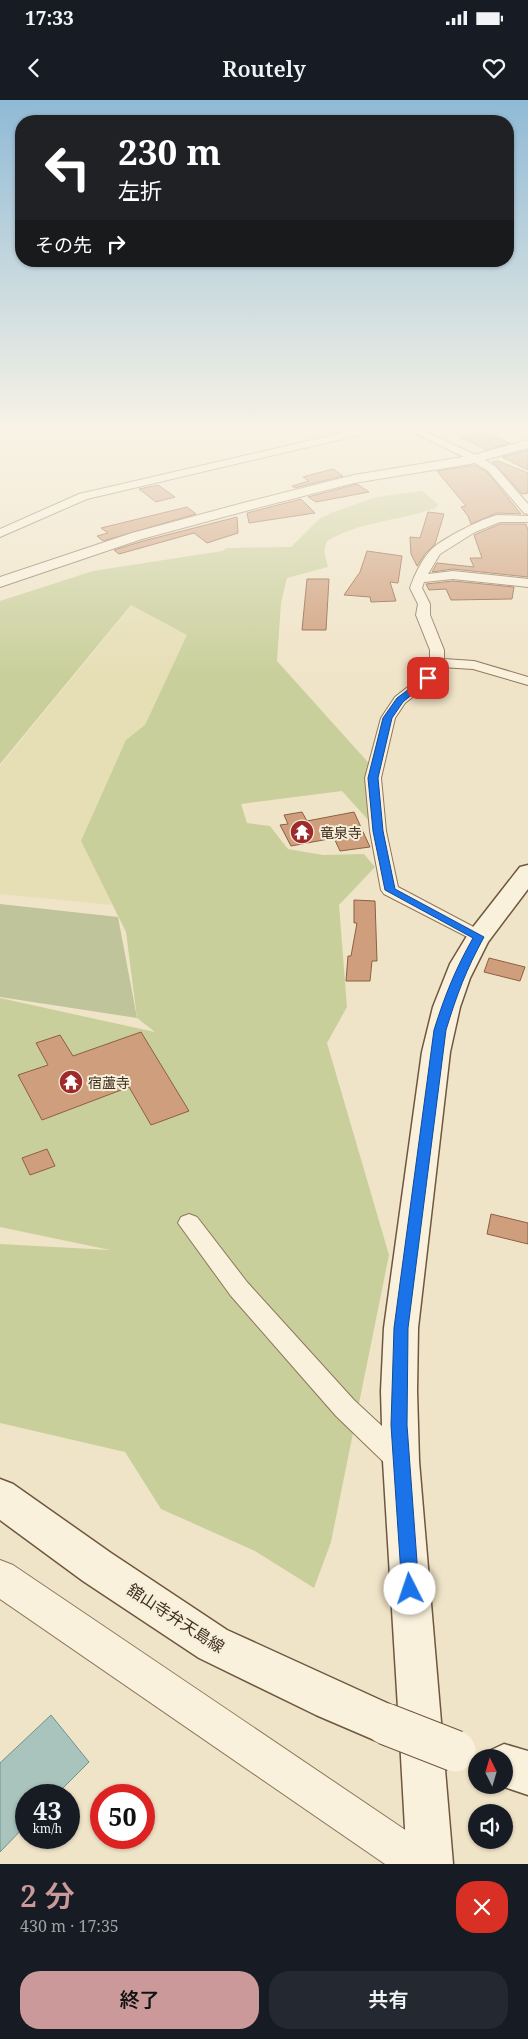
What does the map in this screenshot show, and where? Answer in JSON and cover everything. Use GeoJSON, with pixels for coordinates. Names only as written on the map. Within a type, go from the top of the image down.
{"type":"FeatureCollection","features":[{"type":"Feature","properties":{"kind":"main road"},"geometry":{"type":"LineString","coordinates":[[430,1864],[401,1461],[399,1391],[401,1328],[436,1052],[445,1010],[460,972],[479,937],[528,872]]}},
{"type":"Feature","properties":{"kind":"main road","name":"舘山寺弁天島線"},"geometry":{"type":"LineString","coordinates":[[0,1497],[97,1567],[213,1644],[330,1700],[386,1724],[466,1754]]}},
{"type":"Feature","properties":{"kind":"main road"},"geometry":{"type":"LineString","coordinates":[[513,1769],[528,1773]]}},
{"type":"Feature","properties":{"kind":"street"},"geometry":{"type":"LineString","coordinates":[[0,533],[46,512]]}},
{"type":"Feature","properties":{"kind":"street"},"geometry":{"type":"LineString","coordinates":[[0,582],[137,536],[227,512]]}},
{"type":"Feature","properties":{"kind":"street"},"geometry":{"type":"LineString","coordinates":[[479,937],[390,890],[378,831],[373,778],[388,718],[400,700],[428,678],[436,663],[437,650],[423,615],[424,604],[416,588],[434,552],[471,530],[498,518],[528,519]]}},
{"type":"Feature","properties":{"kind":"street"},"geometry":{"type":"LineString","coordinates":[[419,579],[453,575],[528,583]]}},
{"type":"Feature","properties":{"kind":"street"},"geometry":{"type":"LineString","coordinates":[[436,663],[474,665],[528,681]]}},
{"type":"Feature","properties":{"kind":"street"},"geometry":{"type":"LineString","coordinates":[[190,1223],[239,1289],[345,1408],[401,1461]]}},
{"type":"Feature","properties":{"kind":"street"},"geometry":{"type":"LineString","coordinates":[[0,1578],[421,1864]]}},
{"type":"Feature","properties":{"kind":"shaded area"},"geometry":{"type":"Polygon","coordinates":[[[132,605],[188,635],[145,725],[81,841],[112,905],[0,894],[0,766],[132,605]]]}},
{"type":"Feature","properties":{"kind":"green space"},"geometry":{"type":"Polygon","coordinates":[[[421,512],[353,529],[327,541],[324,551],[328,567],[287,578],[281,603],[277,661],[375,770],[378,831],[342,791],[241,804],[247,823],[270,826],[288,849],[323,855],[364,854],[375,867],[339,905],[347,1007],[327,1043],[389,1255],[331,1542],[314,1588],[255,1551],[161,1509],[125,1452],[0,1423],[0,1244],[110,1250],[0,1227],[0,998],[155,1032],[137,1018],[126,932],[81,841],[126,740],[145,725],[187,635],[131,605],[0,764],[0,601],[93,571],[222,551],[227,548],[291,547],[319,519],[331,513],[421,512]]]}},
{"type":"Feature","properties":{"kind":"green space"},"geometry":{"type":"Polygon","coordinates":[[[0,904],[118,917],[137,1018],[0,997],[0,904]]]}},
{"type":"Feature","properties":{"kind":"water"},"geometry":{"type":"Polygon","coordinates":[[[51,1715],[89,1762],[67,1784],[15,1784],[15,1836],[0,1852],[0,1763],[51,1715]]]}},
{"type":"Feature","properties":{"kind":"building"},"geometry":{"type":"Polygon","coordinates":[[[165,512],[194,512],[196,514],[103,541],[97,536],[108,533],[101,528],[165,512]]]}},
{"type":"Feature","properties":{"kind":"building"},"geometry":{"type":"Polygon","coordinates":[[[314,512],[315,513],[249,523],[247,513],[314,512]]]}},
{"type":"Feature","properties":{"kind":"building"},"geometry":{"type":"Polygon","coordinates":[[[428,512],[444,514],[435,544],[417,566],[411,554],[410,537],[420,538],[428,512]]]}},
{"type":"Feature","properties":{"kind":"building"},"geometry":{"type":"Polygon","coordinates":[[[465,512],[520,512],[521,514],[497,513],[471,524],[465,512]]]}},
{"type":"Feature","properties":{"kind":"building"},"geometry":{"type":"Polygon","coordinates":[[[237,517],[238,533],[207,543],[194,533],[119,554],[114,550],[143,541],[237,517]]]}},
{"type":"Feature","properties":{"kind":"building"},"geometry":{"type":"Polygon","coordinates":[[[500,524],[526,524],[528,530],[528,577],[453,569],[432,572],[437,563],[474,567],[470,558],[482,558],[474,535],[500,524]]]}},
{"type":"Feature","properties":{"kind":"building"},"geometry":{"type":"Polygon","coordinates":[[[367,551],[402,556],[398,583],[390,582],[396,601],[371,602],[370,597],[344,595],[360,572],[367,551]]]}},
{"type":"Feature","properties":{"kind":"building"},"geometry":{"type":"Polygon","coordinates":[[[307,579],[329,579],[326,630],[302,630],[307,579]]]}},
{"type":"Feature","properties":{"kind":"building"},"geometry":{"type":"Polygon","coordinates":[[[453,581],[514,587],[512,599],[451,600],[446,589],[429,590],[426,584],[453,581]]]}},
{"type":"Feature","properties":{"kind":"building"},"geometry":{"type":"Polygon","coordinates":[[[302,812],[307,821],[354,812],[370,847],[340,851],[334,838],[291,846],[280,825],[288,824],[284,815],[302,812]]]}},
{"type":"Feature","properties":{"kind":"building"},"geometry":{"type":"Polygon","coordinates":[[[354,900],[375,901],[377,961],[372,961],[370,981],[346,981],[348,956],[351,956],[357,923],[354,923],[354,900]]]}},
{"type":"Feature","properties":{"kind":"building"},"geometry":{"type":"Polygon","coordinates":[[[489,958],[525,967],[520,981],[484,972],[489,958]]]}},
{"type":"Feature","properties":{"kind":"building"},"geometry":{"type":"Polygon","coordinates":[[[141,1032],[189,1111],[151,1125],[129,1087],[42,1120],[18,1075],[48,1065],[36,1043],[60,1035],[73,1056],[141,1032]]]}},
{"type":"Feature","properties":{"kind":"building"},"geometry":{"type":"Polygon","coordinates":[[[47,1149],[55,1166],[30,1175],[22,1158],[47,1149]]]}},
{"type":"Feature","properties":{"kind":"building"},"geometry":{"type":"Polygon","coordinates":[[[491,1214],[528,1223],[528,1244],[487,1234],[491,1214]]]}},
{"type":"Feature","properties":{"kind":"place","name":"竜泉寺"},"geometry":{"type":"Point","coordinates":[302,832]}},
{"type":"Feature","properties":{"kind":"place","name":"宿蘆寺"},"geometry":{"type":"Point","coordinates":[71,1082]}},
{"type":"Feature","properties":{"kind":"route"},"geometry":{"type":"LineString","coordinates":[[410,1589],[399,1425],[401,1328],[440,1030],[452,990],[479,937],[390,890],[378,831],[373,778],[379,747],[388,718],[400,700],[428,678]]}}]}
